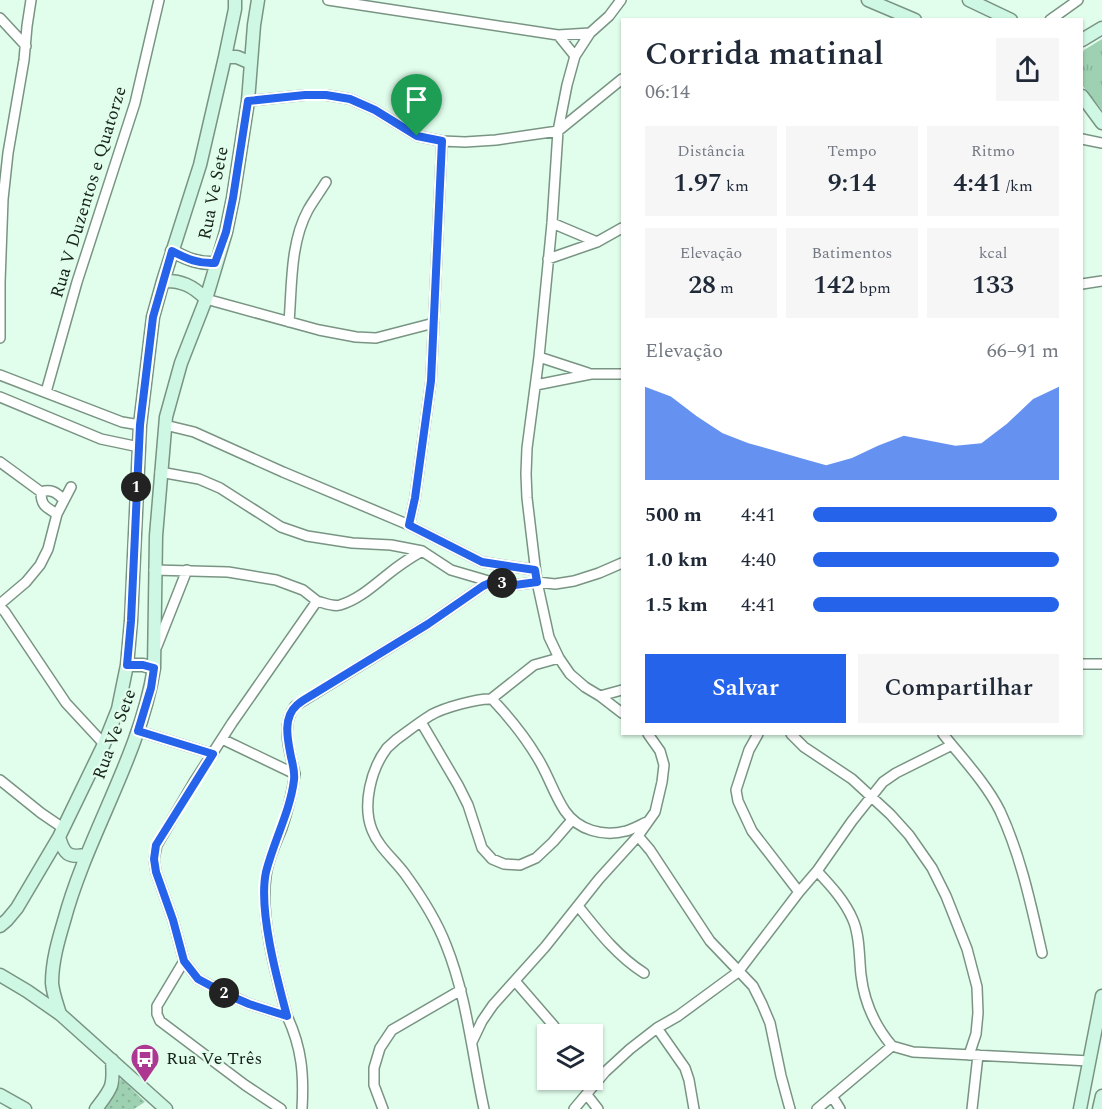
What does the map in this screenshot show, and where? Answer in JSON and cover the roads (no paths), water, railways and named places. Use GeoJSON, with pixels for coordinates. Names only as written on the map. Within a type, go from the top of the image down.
{"type":"FeatureCollection","features":[{"type":"Feature","properties":{"kind":"main road","name":"Rua Ve Sete"},"geometry":{"type":"LineString","coordinates":[[0,926],[17,908],[61,832],[104,744],[118,709],[127,665],[131,621],[140,425],[153,317],[200,165],[225,57],[235,0]]}},
{"type":"Feature","properties":{"kind":"main road","name":"Rua Ve Sete"},"geometry":{"type":"LineString","coordinates":[[60,1014],[52,984],[57,946],[71,893],[138,731],[151,688],[154,668],[154,570],[165,424],[181,363],[206,299],[226,232],[248,101],[258,0]]}},
{"type":"Feature","properties":{"kind":"main road"},"geometry":{"type":"LineString","coordinates":[[868,0],[910,18]]}},
{"type":"Feature","properties":{"kind":"main road"},"geometry":{"type":"LineString","coordinates":[[969,0],[1007,18]]}},
{"type":"Feature","properties":{"kind":"main road"},"geometry":{"type":"LineString","coordinates":[[1083,39],[1102,28]]}},
{"type":"Feature","properties":{"kind":"main road"},"geometry":{"type":"LineString","coordinates":[[225,57],[237,57],[251,63]]}},
{"type":"Feature","properties":{"kind":"main road"},"geometry":{"type":"LineString","coordinates":[[1083,97],[1102,123]]}},
{"type":"Feature","properties":{"kind":"main road"},"geometry":{"type":"LineString","coordinates":[[172,251],[190,260],[215,263]]}},
{"type":"Feature","properties":{"kind":"main road"},"geometry":{"type":"LineString","coordinates":[[163,281],[173,280],[186,283],[206,299]]}},
{"type":"Feature","properties":{"kind":"main road"},"geometry":{"type":"LineString","coordinates":[[127,665],[154,668]]}},
{"type":"Feature","properties":{"kind":"main road"},"geometry":{"type":"LineString","coordinates":[[61,832],[63,849],[69,855],[77,857],[86,855]]}},
{"type":"Feature","properties":{"kind":"main road"},"geometry":{"type":"LineString","coordinates":[[0,975],[60,1014],[163,1106]]}},
{"type":"Feature","properties":{"kind":"main road"},"geometry":{"type":"LineString","coordinates":[[1080,1109],[1102,996]]}},
{"type":"Feature","properties":{"kind":"main road"},"geometry":{"type":"LineString","coordinates":[[96,1109],[112,1086],[112,1060]]}},
{"type":"Feature","properties":{"kind":"main road"},"geometry":{"type":"LineString","coordinates":[[0,1095],[25,1109]]}},
{"type":"Feature","properties":{"kind":"main road"},"geometry":{"type":"LineString","coordinates":[[1099,1109],[1102,1096]]}},
{"type":"Feature","properties":{"kind":"main road"},"geometry":{"type":"LineString","coordinates":[[147,1109],[163,1106]]}},
{"type":"Feature","properties":{"kind":"street"},"geometry":{"type":"LineString","coordinates":[[0,338],[2,198],[31,0]]}},
{"type":"Feature","properties":{"kind":"street","name":"Rua V Duzentos e Quatorze"},"geometry":{"type":"LineString","coordinates":[[46,392],[77,282],[135,103],[159,0]]}},
{"type":"Feature","properties":{"kind":"street"},"geometry":{"type":"LineString","coordinates":[[328,0],[558,35],[590,33]]}},
{"type":"Feature","properties":{"kind":"street"},"geometry":{"type":"LineString","coordinates":[[621,0],[609,16],[590,33],[575,56],[567,84],[558,131],[552,223],[536,385],[528,437],[526,474],[535,570],[549,637],[570,674],[621,712]]}},
{"type":"Feature","properties":{"kind":"street"},"geometry":{"type":"LineString","coordinates":[[1053,18],[1078,0]]}},
{"type":"Feature","properties":{"kind":"street"},"geometry":{"type":"LineString","coordinates":[[0,18],[26,46]]}},
{"type":"Feature","properties":{"kind":"street"},"geometry":{"type":"LineString","coordinates":[[558,35],[575,56]]}},
{"type":"Feature","properties":{"kind":"street"},"geometry":{"type":"LineString","coordinates":[[248,101],[305,95],[326,95],[350,99],[375,110],[417,136],[442,141],[465,142],[558,131],[621,80]]}},
{"type":"Feature","properties":{"kind":"street"},"geometry":{"type":"LineString","coordinates":[[0,139],[12,126]]}},
{"type":"Feature","properties":{"kind":"street"},"geometry":{"type":"LineString","coordinates":[[1083,139],[1102,143]]}},
{"type":"Feature","properties":{"kind":"street"},"geometry":{"type":"LineString","coordinates":[[409,525],[415,498],[431,381],[442,141]]}},
{"type":"Feature","properties":{"kind":"street"},"geometry":{"type":"LineString","coordinates":[[289,322],[294,255],[299,235],[307,212],[326,182]]}},
{"type":"Feature","properties":{"kind":"street"},"geometry":{"type":"LineString","coordinates":[[552,223],[597,242]]}},
{"type":"Feature","properties":{"kind":"street"},"geometry":{"type":"LineString","coordinates":[[548,259],[597,242],[621,229]]}},
{"type":"Feature","properties":{"kind":"street"},"geometry":{"type":"LineString","coordinates":[[1083,284],[1102,280]]}},
{"type":"Feature","properties":{"kind":"street"},"geometry":{"type":"LineString","coordinates":[[206,299],[289,322],[356,337],[376,338],[434,323]]}},
{"type":"Feature","properties":{"kind":"street"},"geometry":{"type":"LineString","coordinates":[[539,357],[591,374]]}},
{"type":"Feature","properties":{"kind":"street"},"geometry":{"type":"LineString","coordinates":[[536,385],[591,374],[621,374]]}},
{"type":"Feature","properties":{"kind":"street"},"geometry":{"type":"LineString","coordinates":[[0,375],[122,422],[140,425]]}},
{"type":"Feature","properties":{"kind":"street"},"geometry":{"type":"LineString","coordinates":[[0,397],[101,439],[139,447]]}},
{"type":"Feature","properties":{"kind":"street"},"geometry":{"type":"LineString","coordinates":[[165,424],[194,432],[409,525],[482,562],[535,570]]}},
{"type":"Feature","properties":{"kind":"street"},"geometry":{"type":"LineString","coordinates":[[0,462],[41,492]]}},
{"type":"Feature","properties":{"kind":"street"},"geometry":{"type":"LineString","coordinates":[[160,472],[199,479],[220,488],[281,527],[307,536],[352,543],[391,545],[422,551],[451,570],[492,582],[515,585],[537,582],[555,584],[599,573],[621,563]]}},
{"type":"Feature","properties":{"kind":"street"},"geometry":{"type":"LineString","coordinates":[[71,487],[57,514],[48,549],[40,565],[26,582],[0,605],[66,703],[104,744]]}},
{"type":"Feature","properties":{"kind":"street"},"geometry":{"type":"LineString","coordinates":[[41,492],[48,490],[63,499]]}},
{"type":"Feature","properties":{"kind":"street"},"geometry":{"type":"LineString","coordinates":[[41,492],[42,505],[57,514]]}},
{"type":"Feature","properties":{"kind":"street"},"geometry":{"type":"LineString","coordinates":[[154,570],[228,572],[276,580],[303,590],[317,601],[340,605],[366,592],[395,568],[422,551]]}},
{"type":"Feature","properties":{"kind":"street"},"geometry":{"type":"LineString","coordinates":[[153,654],[187,570]]}},
{"type":"Feature","properties":{"kind":"street"},"geometry":{"type":"LineString","coordinates":[[302,1109],[303,1066],[294,1030],[287,1016],[280,991],[267,923],[265,896],[266,874],[292,795],[295,774],[288,741],[287,723],[290,713],[295,706],[492,582]]}},
{"type":"Feature","properties":{"kind":"street"},"geometry":{"type":"LineString","coordinates":[[287,1016],[242,1000],[198,979],[184,961],[154,859],[156,845],[222,739],[317,601]]}},
{"type":"Feature","properties":{"kind":"street"},"geometry":{"type":"LineString","coordinates":[[484,1109],[461,990],[446,945],[432,914],[404,872],[379,845],[368,814],[368,790],[387,748],[433,714],[488,699],[534,665],[559,658]]}},
{"type":"Feature","properties":{"kind":"street"},"geometry":{"type":"LineString","coordinates":[[1083,664],[1102,664]]}},
{"type":"Feature","properties":{"kind":"street"},"geometry":{"type":"LineString","coordinates":[[600,696],[621,690]]}},
{"type":"Feature","properties":{"kind":"street"},"geometry":{"type":"LineString","coordinates":[[488,699],[492,699],[505,714],[537,756],[572,820],[585,829],[605,833],[626,831],[647,822]]}},
{"type":"Feature","properties":{"kind":"street"},"geometry":{"type":"LineString","coordinates":[[422,722],[458,785],[468,805],[482,848],[492,860],[504,864],[520,865],[536,858],[572,820]]}},
{"type":"Feature","properties":{"kind":"street"},"geometry":{"type":"LineString","coordinates":[[138,731],[213,754]]}},
{"type":"Feature","properties":{"kind":"street"},"geometry":{"type":"LineString","coordinates":[[472,1042],[493,1005],[545,947],[599,879],[638,836],[655,812],[664,765],[660,751],[649,735]]}},
{"type":"Feature","properties":{"kind":"street"},"geometry":{"type":"LineString","coordinates":[[757,735],[749,750],[736,789],[738,801],[752,831],[799,892]]}},
{"type":"Feature","properties":{"kind":"street"},"geometry":{"type":"LineString","coordinates":[[792,735],[804,747],[844,774],[871,796],[909,835],[932,868],[946,896],[967,949],[977,987],[978,1013],[972,1109]]}},
{"type":"Feature","properties":{"kind":"street"},"geometry":{"type":"LineString","coordinates":[[944,735],[981,781],[999,810],[1026,884],[1042,953]]}},
{"type":"Feature","properties":{"kind":"street"},"geometry":{"type":"LineString","coordinates":[[222,739],[295,774]]}},
{"type":"Feature","properties":{"kind":"street"},"geometry":{"type":"LineString","coordinates":[[574,1109],[605,1072],[630,1049],[738,972],[799,892],[818,871],[883,782],[952,745]]}},
{"type":"Feature","properties":{"kind":"street"},"geometry":{"type":"LineString","coordinates":[[0,780],[61,832]]}},
{"type":"Feature","properties":{"kind":"street"},"geometry":{"type":"LineString","coordinates":[[638,836],[650,850],[710,941],[753,986],[770,1023],[778,1066],[790,1109]]}},
{"type":"Feature","properties":{"kind":"street"},"geometry":{"type":"LineString","coordinates":[[818,871],[845,904],[854,922],[861,978],[867,1003],[880,1032],[892,1046],[913,1052],[1090,1061]]}},
{"type":"Feature","properties":{"kind":"street"},"geometry":{"type":"LineString","coordinates":[[578,906],[613,949],[644,973]]}},
{"type":"Feature","properties":{"kind":"street"},"geometry":{"type":"LineString","coordinates":[[184,961],[157,1006],[156,1014],[160,1021],[280,1109]]}},
{"type":"Feature","properties":{"kind":"street"},"geometry":{"type":"LineString","coordinates":[[515,981],[552,1024]]}},
{"type":"Feature","properties":{"kind":"street"},"geometry":{"type":"LineString","coordinates":[[383,1109],[374,1085],[374,1068],[380,1048],[392,1030],[461,990]]}},
{"type":"Feature","properties":{"kind":"street"},"geometry":{"type":"LineString","coordinates":[[657,1028],[685,1068],[694,1109]]}},
{"type":"Feature","properties":{"kind":"street"},"geometry":{"type":"LineString","coordinates":[[817,1109],[892,1046]]}},
{"type":"Feature","properties":{"kind":"street"},"geometry":{"type":"LineString","coordinates":[[587,1095],[598,1109]]}},
{"type":"Feature","properties":{"kind":"street"},"geometry":{"type":"LineString","coordinates":[[832,1096],[840,1109]]}},
{"type":"Feature","properties":{"kind":"place","name":"Rua Ve Três"},"geometry":{"type":"Point","coordinates":[145,1084]}}]}
